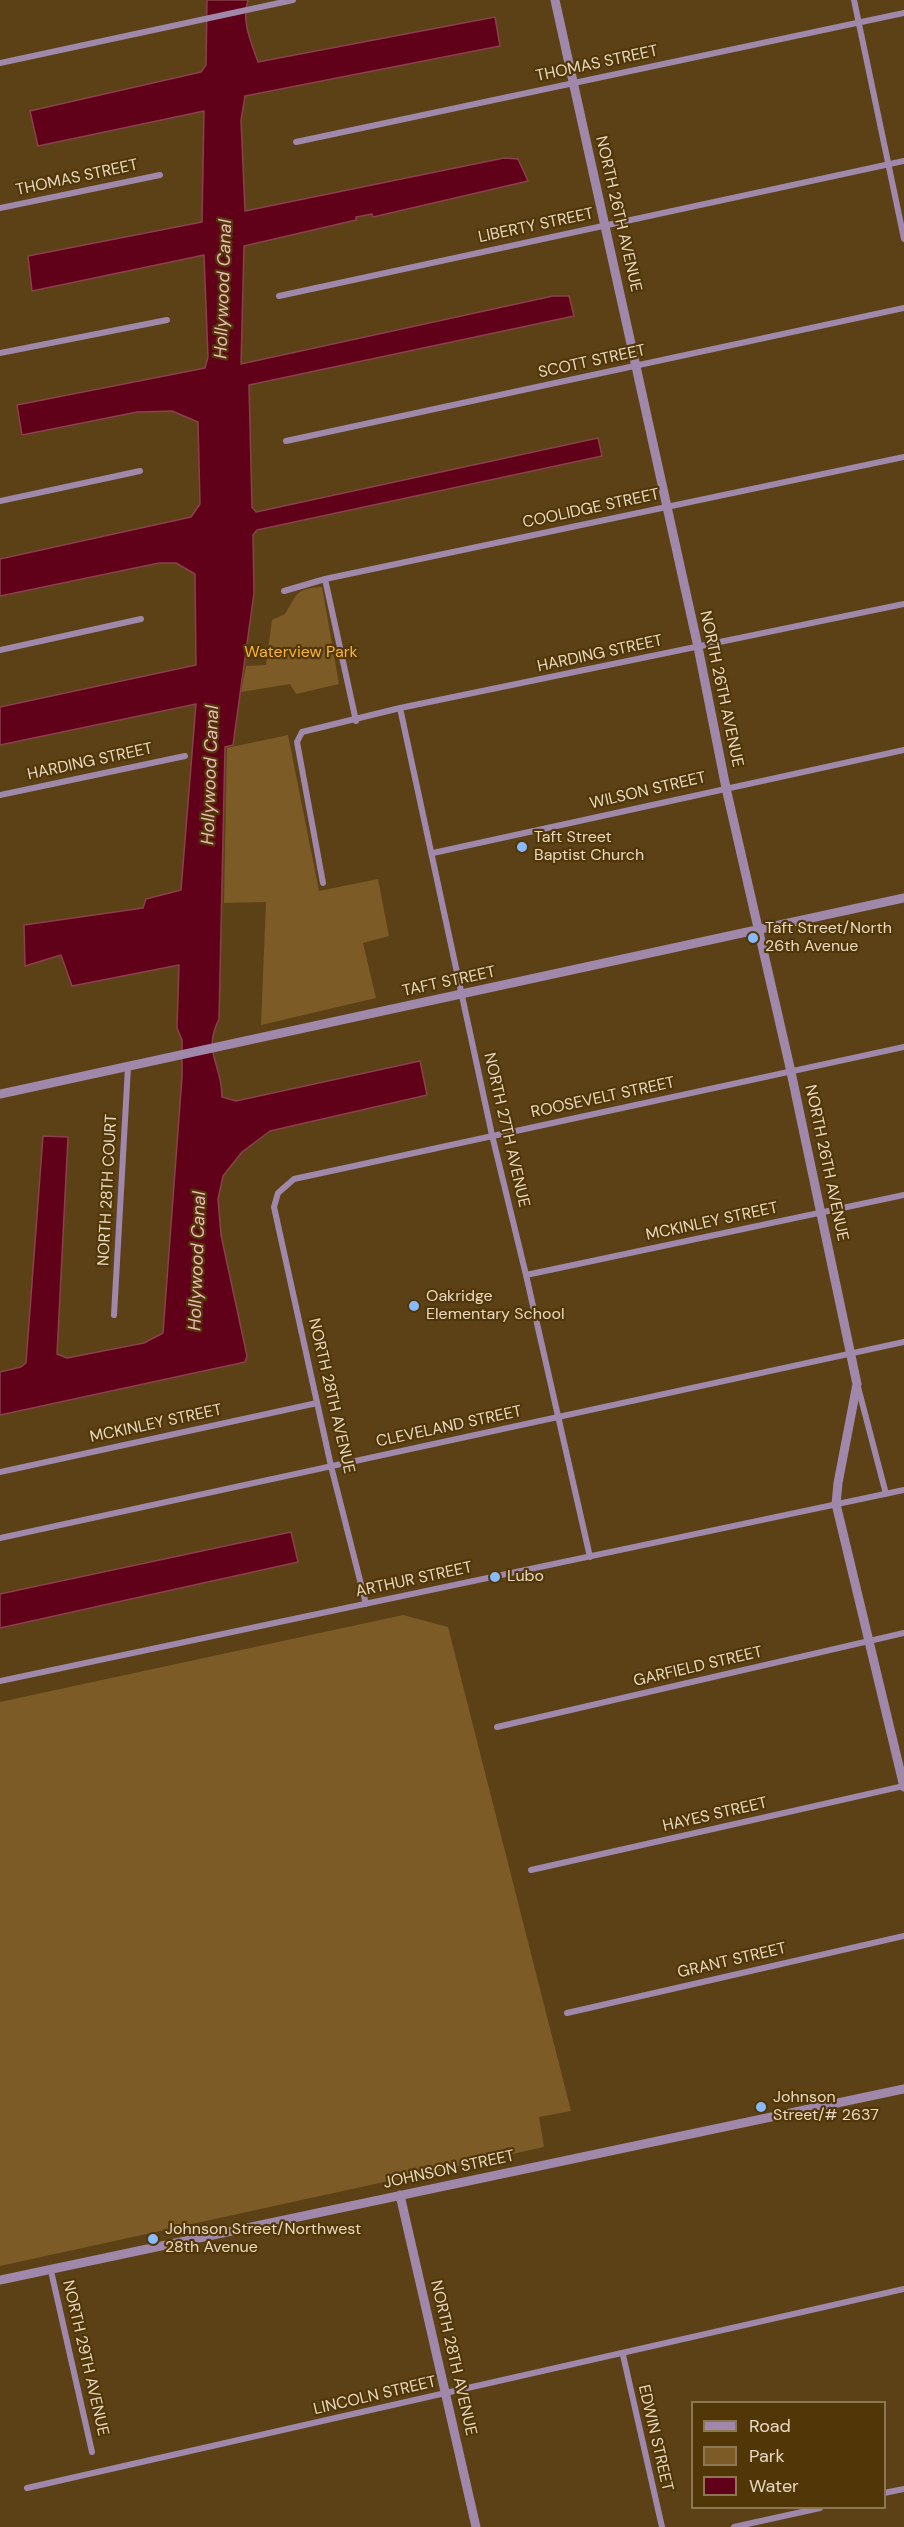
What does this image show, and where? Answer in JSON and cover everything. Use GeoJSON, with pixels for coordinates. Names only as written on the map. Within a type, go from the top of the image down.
{"type":"FeatureCollection","features":[{"type":"Feature","properties":{"kind":"street"},"geometry":{"type":"LineString","coordinates":[[0,63],[293,0]]}},
{"type":"Feature","properties":{"kind":"street","name":"NORTH 26TH AVENUE"},"geometry":{"type":"LineString","coordinates":[[555,0],[698,647],[726,788],[792,1072],[850,1354],[886,1494]]}},
{"type":"Feature","properties":{"kind":"street"},"geometry":{"type":"LineString","coordinates":[[854,0],[904,239]]}},
{"type":"Feature","properties":{"kind":"street","name":"THOMAS STREET"},"geometry":{"type":"LineString","coordinates":[[296,142],[904,13]]}},
{"type":"Feature","properties":{"kind":"street","name":"LIBERTY STREET"},"geometry":{"type":"LineString","coordinates":[[279,296],[904,161]]}},
{"type":"Feature","properties":{"kind":"street","name":"THOMAS STREET"},"geometry":{"type":"LineString","coordinates":[[0,208],[160,175]]}},
{"type":"Feature","properties":{"kind":"street","name":"SCOTT STREET"},"geometry":{"type":"LineString","coordinates":[[285,441],[904,308]]}},
{"type":"Feature","properties":{"kind":"street"},"geometry":{"type":"LineString","coordinates":[[0,353],[167,320]]}},
{"type":"Feature","properties":{"kind":"street","name":"COOLIDGE STREET"},"geometry":{"type":"LineString","coordinates":[[284,591],[325,579],[904,456]]}},
{"type":"Feature","properties":{"kind":"street"},"geometry":{"type":"LineString","coordinates":[[0,501],[140,471]]}},
{"type":"Feature","properties":{"kind":"street"},"geometry":{"type":"LineString","coordinates":[[325,579],[356,721]]}},
{"type":"Feature","properties":{"kind":"street","name":"HARDING STREET"},"geometry":{"type":"LineString","coordinates":[[323,883],[297,742],[302,732],[356,721],[400,708],[904,603]]}},
{"type":"Feature","properties":{"kind":"street"},"geometry":{"type":"LineString","coordinates":[[0,650],[141,619]]}},
{"type":"Feature","properties":{"kind":"street","name":"NORTH 27TH AVENUE"},"geometry":{"type":"LineString","coordinates":[[400,708],[492,1135],[590,1557]]}},
{"type":"Feature","properties":{"kind":"street","name":"WILSON STREET"},"geometry":{"type":"LineString","coordinates":[[433,853],[904,750]]}},
{"type":"Feature","properties":{"kind":"street","name":"HARDING STREET"},"geometry":{"type":"LineString","coordinates":[[0,795],[185,756]]}},
{"type":"Feature","properties":{"kind":"street","name":"TAFT STREET"},"geometry":{"type":"LineString","coordinates":[[0,1094],[179,1054],[462,996],[904,898]]}},
{"type":"Feature","properties":{"kind":"street","name":"ROOSEVELT STREET"},"geometry":{"type":"LineString","coordinates":[[278,1193],[294,1179],[904,1047]]}},
{"type":"Feature","properties":{"kind":"street","name":"NORTH 28TH COURT"},"geometry":{"type":"LineString","coordinates":[[114,1315],[128,1067]]}},
{"type":"Feature","properties":{"kind":"street","name":"NORTH 28TH AVENUE"},"geometry":{"type":"LineString","coordinates":[[278,1193],[274,1207],[331,1467],[366,1604]]}},
{"type":"Feature","properties":{"kind":"street","name":"MCKINLEY STREET"},"geometry":{"type":"LineString","coordinates":[[526,1275],[904,1195]]}},
{"type":"Feature","properties":{"kind":"street","name":"CLEVELAND STREET"},"geometry":{"type":"LineString","coordinates":[[0,1538],[904,1342]]}},
{"type":"Feature","properties":{"kind":"street","name":"NORTH 26TH AVENUE"},"geometry":{"type":"LineString","coordinates":[[857,1384],[837,1483],[836,1504],[904,1786]]}},
{"type":"Feature","properties":{"kind":"street","name":"MCKINLEY STREET"},"geometry":{"type":"LineString","coordinates":[[0,1472],[317,1403]]}},
{"type":"Feature","properties":{"kind":"street","name":"ARTHUR STREET"},"geometry":{"type":"LineString","coordinates":[[0,1681],[904,1490]]}},
{"type":"Feature","properties":{"kind":"street","name":"GARFIELD STREET"},"geometry":{"type":"LineString","coordinates":[[497,1727],[904,1633]]}},
{"type":"Feature","properties":{"kind":"street","name":"HAYES STREET"},"geometry":{"type":"LineString","coordinates":[[531,1870],[904,1786]]}},
{"type":"Feature","properties":{"kind":"street","name":"GRANT STREET"},"geometry":{"type":"LineString","coordinates":[[567,2013],[904,1936]]}},
{"type":"Feature","properties":{"kind":"street","name":"JOHNSON STREET"},"geometry":{"type":"LineString","coordinates":[[0,2280],[904,2089]]}},
{"type":"Feature","properties":{"kind":"street","name":"NORTH 28TH AVENUE"},"geometry":{"type":"LineString","coordinates":[[400,2195],[476,2527]]}},
{"type":"Feature","properties":{"kind":"street","name":"NORTH 29TH AVENUE"},"geometry":{"type":"LineString","coordinates":[[51,2271],[92,2452]]}},
{"type":"Feature","properties":{"kind":"street","name":"LINCOLN STREET"},"geometry":{"type":"LineString","coordinates":[[27,2488],[623,2355],[904,2289]]}},
{"type":"Feature","properties":{"kind":"street","name":"EDWIN STREET"},"geometry":{"type":"LineString","coordinates":[[623,2355],[662,2527]]}},
{"type":"Feature","properties":{"kind":"street"},"geometry":{"type":"LineString","coordinates":[[886,2493],[904,2489]]}},
{"type":"Feature","properties":{"kind":"street"},"geometry":{"type":"LineString","coordinates":[[734,2527],[815,2509]]}},
{"type":"Feature","properties":{"kind":"green space","name":"Waterview Park"},"geometry":{"type":"Polygon","coordinates":[[[322,587],[339,684],[296,694],[290,684],[241,692],[246,666],[266,665],[272,620],[285,614],[298,593],[322,587]]]}},
{"type":"Feature","properties":{"kind":"green space"},"geometry":{"type":"Polygon","coordinates":[[[288,735],[319,891],[378,879],[389,936],[363,943],[376,998],[261,1025],[266,902],[224,903],[227,748],[288,735]]]}},
{"type":"Feature","properties":{"kind":"green space"},"geometry":{"type":"Polygon","coordinates":[[[403,1615],[448,1627],[571,2111],[539,2117],[544,2147],[0,2266],[0,1702],[403,1615]]]}},
{"type":"Feature","properties":{"kind":"water","name":"Hollywood Canal"},"geometry":{"type":"Polygon","coordinates":[[[207,0],[248,0],[246,24],[258,62],[495,17],[500,46],[245,96],[241,120],[245,211],[504,158],[518,159],[528,181],[373,217],[372,214],[356,217],[356,220],[244,246],[241,364],[553,296],[569,296],[574,316],[249,385],[252,507],[256,512],[598,438],[602,456],[257,530],[253,535],[254,593],[233,745],[225,747],[219,1019],[212,1041],[222,1097],[236,1101],[420,1061],[427,1095],[270,1131],[242,1152],[223,1176],[218,1199],[221,1235],[247,1356],[245,1362],[0,1415],[0,1372],[21,1367],[26,1363],[43,1136],[68,1137],[57,1354],[67,1358],[144,1343],[163,1333],[182,1077],[182,1040],[177,1028],[179,965],[72,986],[61,955],[25,966],[24,925],[143,908],[146,899],[181,890],[196,704],[0,745],[0,707],[196,665],[195,574],[176,563],[159,563],[0,596],[0,559],[191,517],[200,504],[198,422],[172,411],[137,412],[22,435],[17,405],[205,368],[208,357],[204,255],[32,291],[28,256],[202,222],[204,111],[38,146],[30,111],[201,72],[206,65],[207,0]]]}},
{"type":"Feature","properties":{"kind":"water"},"geometry":{"type":"Polygon","coordinates":[[[291,1532],[298,1562],[0,1628],[0,1594],[291,1532]]]}},
{"type":"Feature","properties":{"kind":"place","name":"Taft Street Baptist Church"},"geometry":{"type":"Point","coordinates":[522,847]}},
{"type":"Feature","properties":{"kind":"place","name":"Taft Street/North 26th Avenue"},"geometry":{"type":"Point","coordinates":[753,938]}},
{"type":"Feature","properties":{"kind":"place","name":"Oakridge Elementary School"},"geometry":{"type":"Point","coordinates":[414,1306]}},
{"type":"Feature","properties":{"kind":"place","name":"Lubo"},"geometry":{"type":"Point","coordinates":[495,1577]}},
{"type":"Feature","properties":{"kind":"place","name":"Johnson Street/# 2637"},"geometry":{"type":"Point","coordinates":[761,2107]}},
{"type":"Feature","properties":{"kind":"place","name":"Johnson Street/Northwest 28th Avenue"},"geometry":{"type":"Point","coordinates":[153,2239]}}]}
